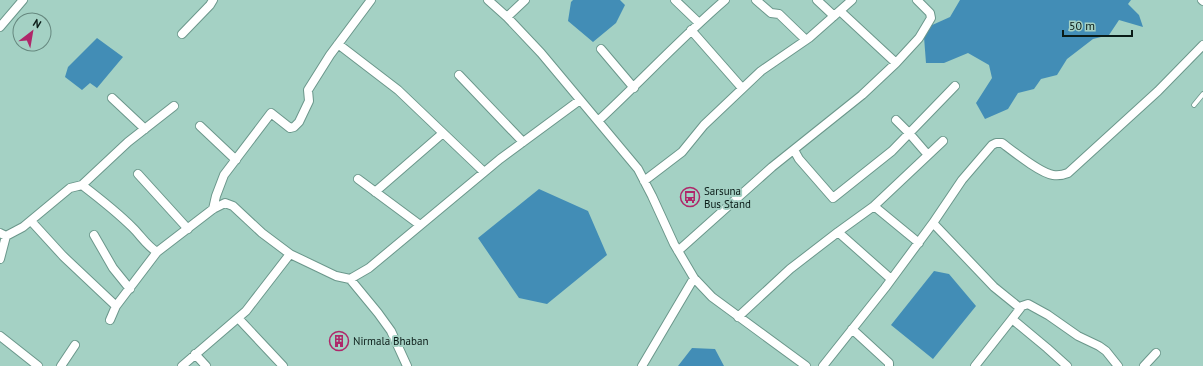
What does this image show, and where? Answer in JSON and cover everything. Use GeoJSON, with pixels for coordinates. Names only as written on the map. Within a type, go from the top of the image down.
{"type":"FeatureCollection","features":[{"type":"Feature","properties":{"kind":"street"},"geometry":{"type":"LineString","coordinates":[[0,26],[23,0]]}},
{"type":"Feature","properties":{"kind":"street"},"geometry":{"type":"LineString","coordinates":[[182,34],[214,0]]}},
{"type":"Feature","properties":{"kind":"street"},"geometry":{"type":"LineString","coordinates":[[212,209],[224,175],[271,113],[290,128],[294,127],[299,122],[309,101],[308,90],[338,44],[371,0]]}},
{"type":"Feature","properties":{"kind":"street"},"geometry":{"type":"LineString","coordinates":[[488,0],[507,17],[541,53],[638,169],[678,251],[694,278],[712,297],[806,366]]}},
{"type":"Feature","properties":{"kind":"street"},"geometry":{"type":"LineString","coordinates":[[507,17],[525,0]]}},
{"type":"Feature","properties":{"kind":"street"},"geometry":{"type":"LineString","coordinates":[[675,0],[699,23]]}},
{"type":"Feature","properties":{"kind":"street"},"geometry":{"type":"LineString","coordinates":[[598,121],[634,88],[691,30],[725,0]]}},
{"type":"Feature","properties":{"kind":"street"},"geometry":{"type":"LineString","coordinates":[[756,0],[771,13],[779,14],[806,40]]}},
{"type":"Feature","properties":{"kind":"street"},"geometry":{"type":"LineString","coordinates":[[817,0],[837,14],[896,62]]}},
{"type":"Feature","properties":{"kind":"street"},"geometry":{"type":"LineString","coordinates":[[644,181],[682,152],[704,125],[742,88],[770,64],[806,40],[852,0]]}},
{"type":"Feature","properties":{"kind":"street"},"geometry":{"type":"LineString","coordinates":[[678,251],[772,167],[862,95],[896,62],[918,38],[932,18],[930,13],[917,0]]}},
{"type":"Feature","properties":{"kind":"street"},"geometry":{"type":"LineString","coordinates":[[691,30],[742,88]]}},
{"type":"Feature","properties":{"kind":"street"},"geometry":{"type":"LineString","coordinates":[[338,44],[398,90],[484,172]]}},
{"type":"Feature","properties":{"kind":"street"},"geometry":{"type":"LineString","coordinates":[[822,366],[919,242],[962,180],[992,145],[996,143],[1002,144],[1043,171],[1052,175],[1064,175],[1098,147],[1158,92],[1203,45]]}},
{"type":"Feature","properties":{"kind":"street"},"geometry":{"type":"LineString","coordinates":[[601,49],[634,88]]}},
{"type":"Feature","properties":{"kind":"street"},"geometry":{"type":"LineString","coordinates":[[459,75],[523,142]]}},
{"type":"Feature","properties":{"kind":"street"},"geometry":{"type":"LineString","coordinates":[[794,150],[799,159],[833,198],[892,151],[955,86]]}},
{"type":"Feature","properties":{"kind":"street"},"geometry":{"type":"LineString","coordinates":[[112,98],[145,129]]}},
{"type":"Feature","properties":{"kind":"street"},"geometry":{"type":"LineString","coordinates":[[350,279],[369,268],[484,172],[580,100]]}},
{"type":"Feature","properties":{"kind":"street"},"geometry":{"type":"LineString","coordinates":[[0,259],[3,235],[23,227],[70,188],[82,185],[128,142],[174,106]]}},
{"type":"Feature","properties":{"kind":"street"},"geometry":{"type":"LineString","coordinates":[[896,120],[910,133],[928,155]]}},
{"type":"Feature","properties":{"kind":"street"},"geometry":{"type":"LineString","coordinates":[[200,126],[236,160]]}},
{"type":"Feature","properties":{"kind":"street"},"geometry":{"type":"LineString","coordinates":[[375,192],[443,133]]}},
{"type":"Feature","properties":{"kind":"street"},"geometry":{"type":"LineString","coordinates":[[738,317],[790,269],[874,206],[943,141]]}},
{"type":"Feature","properties":{"kind":"street"},"geometry":{"type":"LineString","coordinates":[[138,174],[188,229]]}},
{"type":"Feature","properties":{"kind":"street"},"geometry":{"type":"LineString","coordinates":[[358,179],[420,225]]}},
{"type":"Feature","properties":{"kind":"street"},"geometry":{"type":"LineString","coordinates":[[82,185],[133,228],[150,248],[157,252]]}},
{"type":"Feature","properties":{"kind":"street"},"geometry":{"type":"LineString","coordinates":[[110,320],[116,306],[157,252],[212,209],[225,203],[233,206],[262,233],[290,254],[336,276],[350,279],[378,313],[391,332],[407,366]]}},
{"type":"Feature","properties":{"kind":"street"},"geometry":{"type":"LineString","coordinates":[[874,206],[919,242]]}},
{"type":"Feature","properties":{"kind":"street"},"geometry":{"type":"LineString","coordinates":[[30,221],[63,256],[116,306]]}},
{"type":"Feature","properties":{"kind":"street"},"geometry":{"type":"LineString","coordinates":[[933,223],[994,286],[1020,308]]}},
{"type":"Feature","properties":{"kind":"street"},"geometry":{"type":"LineString","coordinates":[[838,232],[891,279]]}},
{"type":"Feature","properties":{"kind":"street"},"geometry":{"type":"LineString","coordinates":[[94,235],[113,268],[130,289]]}},
{"type":"Feature","properties":{"kind":"street"},"geometry":{"type":"LineString","coordinates":[[182,366],[246,311],[290,254]]}},
{"type":"Feature","properties":{"kind":"street"},"geometry":{"type":"LineString","coordinates":[[642,366],[694,278]]}},
{"type":"Feature","properties":{"kind":"street"},"geometry":{"type":"LineString","coordinates":[[974,366],[1020,308],[1028,304],[1048,315],[1078,336],[1099,346],[1106,351],[1118,366]]}},
{"type":"Feature","properties":{"kind":"street"},"geometry":{"type":"LineString","coordinates":[[238,318],[283,366]]}},
{"type":"Feature","properties":{"kind":"street"},"geometry":{"type":"LineString","coordinates":[[1012,319],[1048,348],[1067,366]]}},
{"type":"Feature","properties":{"kind":"street"},"geometry":{"type":"LineString","coordinates":[[852,329],[889,363],[889,366]]}},
{"type":"Feature","properties":{"kind":"street"},"geometry":{"type":"LineString","coordinates":[[0,336],[38,366]]}},
{"type":"Feature","properties":{"kind":"street"},"geometry":{"type":"LineString","coordinates":[[61,366],[75,346]]}},
{"type":"Feature","properties":{"kind":"street"},"geometry":{"type":"LineString","coordinates":[[1144,366],[1156,353]]}},
{"type":"Feature","properties":{"kind":"street"},"geometry":{"type":"LineString","coordinates":[[195,354],[206,366]]}},
{"type":"Feature","properties":{"kind":"lane"},"geometry":{"type":"LineString","coordinates":[[1194,105],[1203,94]]}},
{"type":"Feature","properties":{"kind":"water"},"geometry":{"type":"Polygon","coordinates":[[[573,0],[620,0],[625,5],[616,23],[593,42],[568,21],[571,2],[573,0]]]}},
{"type":"Feature","properties":{"kind":"water"},"geometry":{"type":"Polygon","coordinates":[[[960,0],[1131,0],[1128,4],[1139,15],[1143,27],[1119,20],[1109,35],[1093,39],[1067,59],[1057,75],[1041,79],[1034,89],[1018,93],[1008,109],[985,119],[976,103],[992,78],[989,65],[968,53],[944,63],[926,63],[924,37],[930,26],[950,17],[960,0]]]}},
{"type":"Feature","properties":{"kind":"water"},"geometry":{"type":"Polygon","coordinates":[[[97,38],[123,57],[97,88],[90,83],[82,90],[65,77],[68,67],[97,38]]]}},
{"type":"Feature","properties":{"kind":"water"},"geometry":{"type":"Polygon","coordinates":[[[539,189],[588,211],[607,255],[547,304],[519,298],[478,238],[539,189]]]}},
{"type":"Feature","properties":{"kind":"water"},"geometry":{"type":"Polygon","coordinates":[[[934,271],[949,274],[976,306],[933,359],[891,325],[934,271]]]}},
{"type":"Feature","properties":{"kind":"water"},"geometry":{"type":"Polygon","coordinates":[[[692,348],[715,349],[724,366],[678,366],[692,348]]]}},
{"type":"Feature","properties":{"kind":"place","name":"Sarsuna Bus Stand"},"geometry":{"type":"Point","coordinates":[690,197]}},
{"type":"Feature","properties":{"kind":"place","name":"Nirmala Bhaban"},"geometry":{"type":"Point","coordinates":[339,341]}}]}
